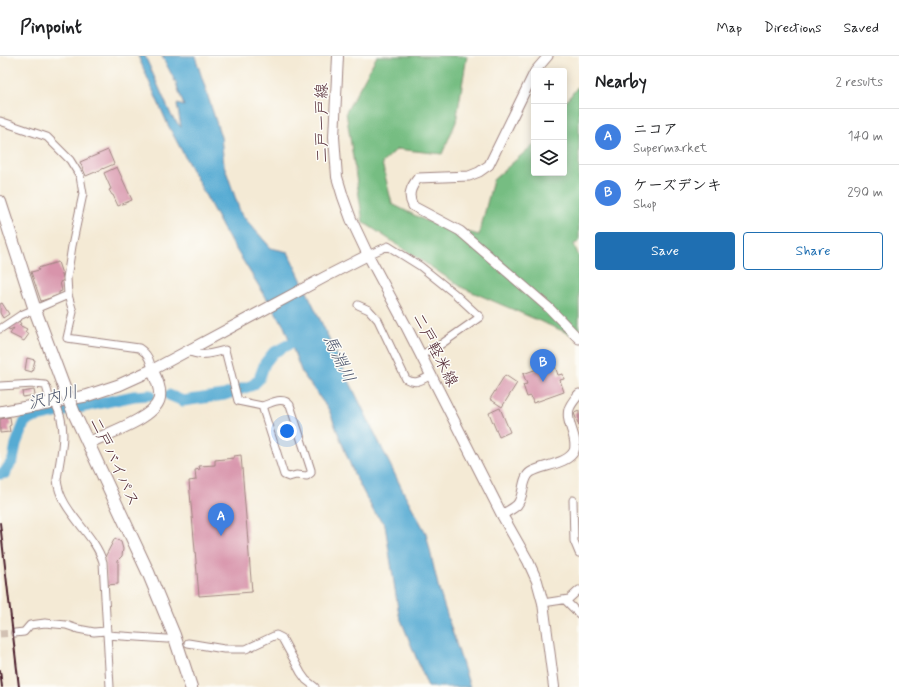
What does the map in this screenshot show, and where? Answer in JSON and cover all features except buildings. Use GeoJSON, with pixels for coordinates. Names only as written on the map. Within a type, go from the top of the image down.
{"type":"FeatureCollection","features":[{"type":"Feature","properties":{"kind":"highway","name":"二戸バイパス"},"geometry":{"type":"LineString","coordinates":[[0,202],[35,310],[66,393],[154,586],[174,634],[191,687]]}},
{"type":"Feature","properties":{"kind":"main road","name":"二戸一戸線"},"geometry":{"type":"LineString","coordinates":[[338,56],[334,136],[337,177],[351,219],[368,255]]}},
{"type":"Feature","properties":{"kind":"main road"},"geometry":{"type":"LineString","coordinates":[[0,412],[55,403],[86,396],[119,385],[152,370],[368,255]]}},
{"type":"Feature","properties":{"kind":"main road","name":"二戸軽米線"},"geometry":{"type":"LineString","coordinates":[[368,255],[421,355],[502,515],[528,561],[537,581],[543,603],[554,687]]}},
{"type":"Feature","properties":{"kind":"main road"},"geometry":{"type":"LineString","coordinates":[[88,443],[129,424],[154,410],[159,399],[160,392],[152,370]]}},
{"type":"Feature","properties":{"kind":"street"},"geometry":{"type":"LineString","coordinates":[[538,68],[548,56]]}},
{"type":"Feature","properties":{"kind":"street"},"geometry":{"type":"LineString","coordinates":[[531,78],[489,165],[479,172],[469,176],[418,178],[411,187],[410,199],[413,206],[460,232],[549,308],[579,339]]}},
{"type":"Feature","properties":{"kind":"street"},"geometry":{"type":"LineString","coordinates":[[0,121],[47,137],[70,160],[80,176],[83,194],[67,278],[68,295],[72,312],[67,338],[140,348],[149,358],[152,370]]}},
{"type":"Feature","properties":{"kind":"street"},"geometry":{"type":"LineString","coordinates":[[368,255],[388,246],[420,266],[455,294],[480,317],[440,345],[421,355]]}},
{"type":"Feature","properties":{"kind":"street"},"geometry":{"type":"LineString","coordinates":[[0,329],[21,315],[68,295]]}},
{"type":"Feature","properties":{"kind":"street"},"geometry":{"type":"LineString","coordinates":[[358,305],[369,310],[378,320],[406,379],[410,382],[418,382],[431,375]]}},
{"type":"Feature","properties":{"kind":"street"},"geometry":{"type":"LineString","coordinates":[[187,351],[204,355],[225,350],[238,401],[262,406],[283,400],[290,405],[311,470],[311,473],[307,476],[296,475],[289,477],[284,475],[262,406]]}},
{"type":"Feature","properties":{"kind":"street"},"geometry":{"type":"LineString","coordinates":[[0,386],[34,384],[45,385],[49,396],[55,403],[64,429],[57,479],[57,486],[60,496],[100,552],[103,562],[110,687]]}},
{"type":"Feature","properties":{"kind":"street"},"geometry":{"type":"LineString","coordinates":[[502,515],[516,506],[520,500],[526,479],[530,473],[565,460],[574,452],[576,444],[568,411],[579,394]]}},
{"type":"Feature","properties":{"kind":"street"},"geometry":{"type":"LineString","coordinates":[[573,500],[574,541],[579,552]]}},
{"type":"Feature","properties":{"kind":"street"},"geometry":{"type":"LineString","coordinates":[[543,603],[569,599],[579,590]]}},
{"type":"Feature","properties":{"kind":"street"},"geometry":{"type":"LineString","coordinates":[[564,600],[579,614]]}},
{"type":"Feature","properties":{"kind":"street"},"geometry":{"type":"LineString","coordinates":[[15,632],[24,632],[30,625],[45,623],[66,625],[94,632],[167,639]]}},
{"type":"Feature","properties":{"kind":"street"},"geometry":{"type":"LineString","coordinates":[[188,643],[224,649],[246,649],[276,635],[282,638],[306,680],[315,687]]}},
{"type":"Feature","properties":{"kind":"green space"},"geometry":{"type":"Polygon","coordinates":[[[377,56],[467,56],[456,122],[442,154],[397,149],[382,163],[392,204],[426,221],[479,235],[493,180],[531,147],[531,176],[567,176],[567,100],[579,85],[579,242],[574,244],[579,257],[579,338],[463,288],[363,222],[346,112],[377,56]]]}},
{"type":"Feature","properties":{"kind":"water"},"geometry":{"type":"Polygon","coordinates":[[[138,56],[145,56],[172,117],[181,127],[177,104],[184,106],[176,83],[162,56],[195,56],[221,137],[224,165],[241,214],[271,248],[288,252],[403,491],[426,533],[439,590],[470,687],[428,687],[399,615],[385,525],[374,512],[354,474],[329,410],[302,373],[284,326],[225,232],[168,125],[138,56]]]}},
{"type":"Feature","properties":{"kind":"waterway","name":"沢内川"},"geometry":{"type":"LineString","coordinates":[[169,395],[183,401],[224,395],[253,385],[259,379],[265,363],[273,353],[304,336]]}},
{"type":"Feature","properties":{"kind":"waterway","name":"沢内川"},"geometry":{"type":"LineString","coordinates":[[0,474],[6,473],[6,470],[13,460],[16,444],[25,421],[36,417],[134,396],[150,395]]}},
{"type":"Feature","properties":{"kind":"tunnel"},"geometry":{"type":"LineString","coordinates":[[0,634],[15,633]]}},
{"type":"Feature","properties":{"kind":"railway"},"geometry":{"type":"LineString","coordinates":[[0,523],[19,687]]}},
{"type":"Feature","properties":{"kind":"railway"},"geometry":{"type":"LineString","coordinates":[[0,670],[2,687]]}},
{"type":"Feature","properties":{"kind":"place","name":"ケーズデンキ"},"geometry":{"type":"Point","coordinates":[543,382]}},
{"type":"Feature","properties":{"kind":"place","name":"ニコア"},"geometry":{"type":"Point","coordinates":[221,536]}},
{"type":"Feature","properties":{"kind":"water label","name":"馬淵川"},"geometry":{"type":"Point","coordinates":[339,359]}}]}
